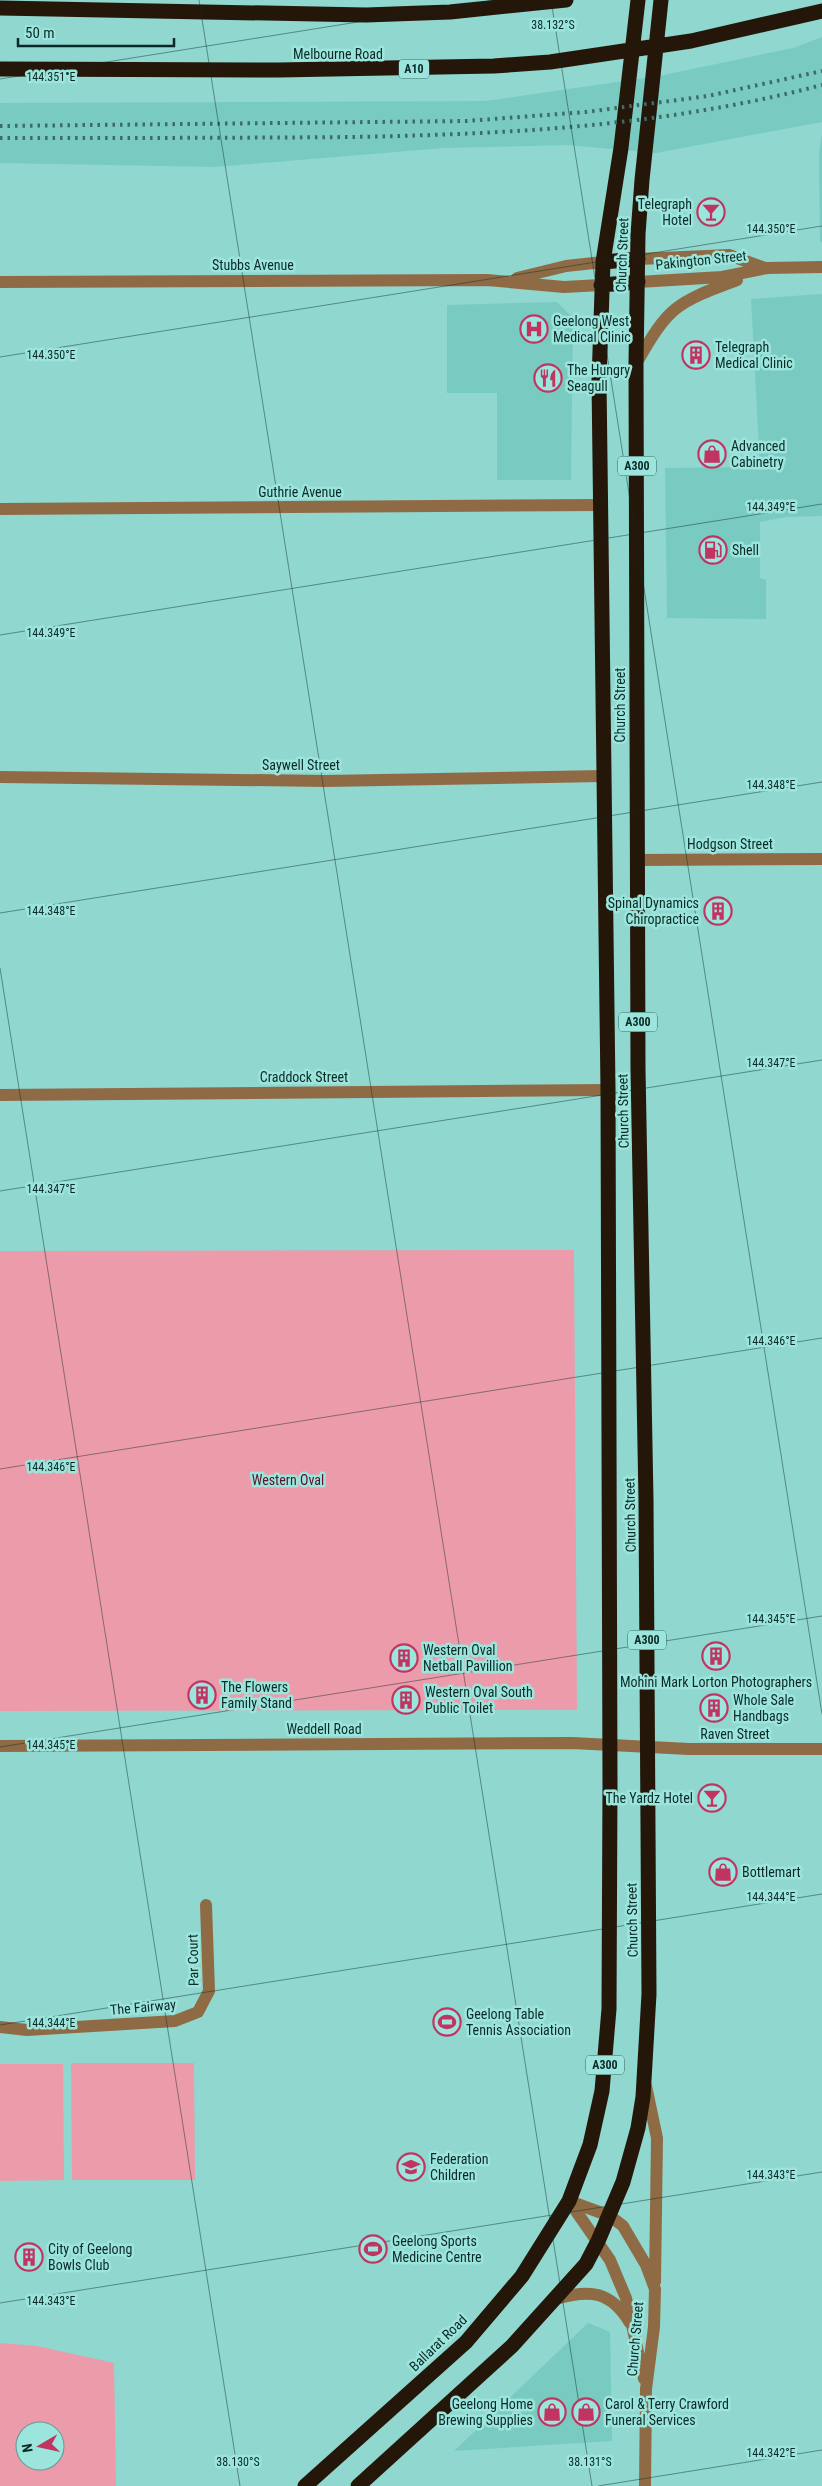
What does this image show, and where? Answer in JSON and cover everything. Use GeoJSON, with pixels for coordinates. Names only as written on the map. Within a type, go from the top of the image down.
{"type":"FeatureCollection","features":[{"type":"Feature","properties":{"kind":"highway"},"geometry":{"type":"LineString","coordinates":[[0,3],[19,0]]}},
{"type":"Feature","properties":{"kind":"highway"},"geometry":{"type":"LineString","coordinates":[[0,8],[366,15],[450,12],[566,0]]}},
{"type":"Feature","properties":{"kind":"highway","name":"Church Street"},"geometry":{"type":"LineString","coordinates":[[569,2201],[594,2130],[607,2041],[610,1964],[608,1090],[602,776],[599,381],[603,262],[621,148],[638,0]]}},
{"type":"Feature","properties":{"kind":"highway","name":"Church Street"},"geometry":{"type":"LineString","coordinates":[[598,2241],[610,2216],[634,2148],[644,2081],[649,1994],[638,860],[636,364],[638,260],[645,146],[660,0]]}},
{"type":"Feature","properties":{"kind":"highway","name":"Melbourne Road"},"geometry":{"type":"LineString","coordinates":[[0,69],[280,70],[494,66],[550,62],[682,43],[822,12]]}},
{"type":"Feature","properties":{"kind":"highway","name":"Pakington Street"},"geometry":{"type":"LineString","coordinates":[[603,262],[638,260]]}},
{"type":"Feature","properties":{"kind":"highway","name":"Stubbs Avenue"},"geometry":{"type":"LineString","coordinates":[[601,285],[638,282]]}},
{"type":"Feature","properties":{"kind":"highway","name":"Ballarat Road"},"geometry":{"type":"LineString","coordinates":[[305,2486],[466,2342],[522,2276],[569,2201]]}},
{"type":"Feature","properties":{"kind":"highway","name":"A300"},"geometry":{"type":"LineString","coordinates":[[358,2486],[512,2346],[586,2264],[598,2241]]}},
{"type":"Feature","properties":{"kind":"street","name":"Pakington Street"},"geometry":{"type":"LineString","coordinates":[[638,260],[729,255],[767,268]]}},
{"type":"Feature","properties":{"kind":"street","name":"Stubbs Avenue"},"geometry":{"type":"LineString","coordinates":[[507,280],[566,266],[603,262]]}},
{"type":"Feature","properties":{"kind":"street","name":"Pakington Street"},"geometry":{"type":"LineString","coordinates":[[638,282],[716,277],[767,268],[822,267]]}},
{"type":"Feature","properties":{"kind":"street"},"geometry":{"type":"LineString","coordinates":[[636,364],[662,320],[675,307],[700,293],[767,268]]}},
{"type":"Feature","properties":{"kind":"street","name":"Stubbs Avenue"},"geometry":{"type":"LineString","coordinates":[[0,282],[507,280],[564,287],[601,285]]}},
{"type":"Feature","properties":{"kind":"street","name":"Guthrie Avenue"},"geometry":{"type":"LineString","coordinates":[[0,509],[599,505]]}},
{"type":"Feature","properties":{"kind":"street","name":"Saywell Street"},"geometry":{"type":"LineString","coordinates":[[0,777],[326,781],[602,776]]}},
{"type":"Feature","properties":{"kind":"street","name":"Hodgson Street"},"geometry":{"type":"LineString","coordinates":[[638,860],[822,859]]}},
{"type":"Feature","properties":{"kind":"street","name":"Craddock Street"},"geometry":{"type":"LineString","coordinates":[[0,1095],[608,1090]]}},
{"type":"Feature","properties":{"kind":"street","name":"Weddell Road"},"geometry":{"type":"LineString","coordinates":[[0,1746],[572,1743],[648,1747]]}},
{"type":"Feature","properties":{"kind":"street","name":"Raven Street"},"geometry":{"type":"LineString","coordinates":[[648,1747],[822,1750]]}},
{"type":"Feature","properties":{"kind":"street","name":"Par Court"},"geometry":{"type":"LineString","coordinates":[[198,2012],[210,1991],[206,1905]]}},
{"type":"Feature","properties":{"kind":"street","name":"The Fairway"},"geometry":{"type":"LineString","coordinates":[[0,2027],[27,2030],[175,2022],[198,2012]]}},
{"type":"Feature","properties":{"kind":"street"},"geometry":{"type":"LineString","coordinates":[[644,2081],[653,2113],[656,2138],[655,2289]]}},
{"type":"Feature","properties":{"kind":"street","name":"Church Street"},"geometry":{"type":"LineString","coordinates":[[569,2201],[610,2216],[619,2223],[629,2235],[646,2265],[655,2289],[654,2327],[646,2389],[645,2486]]}},
{"type":"Feature","properties":{"kind":"street","name":"Church Street"},"geometry":{"type":"LineString","coordinates":[[569,2201],[610,2260],[626,2298],[646,2389]]}},
{"type":"Feature","properties":{"kind":"street"},"geometry":{"type":"LineString","coordinates":[[556,2299],[575,2294],[601,2295],[619,2308],[634,2330]]}},
{"type":"Feature","properties":{"kind":"shaded area"},"geometry":{"type":"Polygon","coordinates":[[[822,37],[822,122],[656,153],[567,145],[444,148],[215,167],[0,163],[0,103],[486,101],[659,76],[793,48],[822,37]]]}},
{"type":"Feature","properties":{"kind":"shaded area"},"geometry":{"type":"Polygon","coordinates":[[[822,134],[822,242],[820,242],[819,152],[822,134]]]}},
{"type":"Feature","properties":{"kind":"shaded area"},"geometry":{"type":"Polygon","coordinates":[[[822,294],[822,516],[786,517],[760,522],[760,578],[766,580],[766,619],[667,618],[665,468],[760,467],[751,299],[822,294]]]}},
{"type":"Feature","properties":{"kind":"shaded area"},"geometry":{"type":"Polygon","coordinates":[[[557,302],[573,318],[571,480],[497,480],[497,393],[447,393],[447,305],[557,302]]]}},
{"type":"Feature","properties":{"kind":"shaded area"},"geometry":{"type":"Polygon","coordinates":[[[588,2323],[610,2332],[612,2441],[454,2451],[588,2323]]]}},
{"type":"Feature","properties":{"kind":"green space","name":"Western Oval"},"geometry":{"type":"Polygon","coordinates":[[[574,1250],[577,1710],[0,1711],[0,1251],[574,1250]]]}},
{"type":"Feature","properties":{"kind":"green space"},"geometry":{"type":"Polygon","coordinates":[[[71,2063],[194,2063],[195,2180],[72,2180],[71,2063]]]}},
{"type":"Feature","properties":{"kind":"green space"},"geometry":{"type":"Polygon","coordinates":[[[0,2064],[63,2064],[64,2180],[0,2181],[0,2064]]]}},
{"type":"Feature","properties":{"kind":"green space"},"geometry":{"type":"Polygon","coordinates":[[[0,2343],[37,2346],[114,2363],[116,2486],[0,2486],[0,2343]]]}},
{"type":"Feature","properties":{"kind":"railway"},"geometry":{"type":"LineString","coordinates":[[0,126],[466,121],[586,112],[708,96],[822,71]]}},
{"type":"Feature","properties":{"kind":"railway"},"geometry":{"type":"LineString","coordinates":[[0,138],[353,137],[531,130],[647,119],[763,99],[822,85]]}},
{"type":"Feature","properties":{"kind":"place","name":"Telegraph Hotel"},"geometry":{"type":"Point","coordinates":[711,212]}},
{"type":"Feature","properties":{"kind":"place","name":"Geelong West Medical Clinic"},"geometry":{"type":"Point","coordinates":[534,329]}},
{"type":"Feature","properties":{"kind":"place","name":"Telegraph Medical Clinic"},"geometry":{"type":"Point","coordinates":[696,355]}},
{"type":"Feature","properties":{"kind":"place","name":"The Hungry Seagull"},"geometry":{"type":"Point","coordinates":[548,378]}},
{"type":"Feature","properties":{"kind":"place","name":"Advanced Cabinetry"},"geometry":{"type":"Point","coordinates":[712,454]}},
{"type":"Feature","properties":{"kind":"place","name":"Shell"},"geometry":{"type":"Point","coordinates":[713,550]}},
{"type":"Feature","properties":{"kind":"place","name":"Spinal Dynamics Chiropractice"},"geometry":{"type":"Point","coordinates":[718,911]}},
{"type":"Feature","properties":{"kind":"place","name":"Mohini Mark Lorton Photographers"},"geometry":{"type":"Point","coordinates":[716,1656]}},
{"type":"Feature","properties":{"kind":"place","name":"Western Oval Netball Pavillion"},"geometry":{"type":"Point","coordinates":[404,1658]}},
{"type":"Feature","properties":{"kind":"place","name":"The Flowers Family Stand"},"geometry":{"type":"Point","coordinates":[202,1695]}},
{"type":"Feature","properties":{"kind":"place","name":"Western Oval South Public Toilet"},"geometry":{"type":"Point","coordinates":[406,1700]}},
{"type":"Feature","properties":{"kind":"place","name":"Whole Sale Handbags"},"geometry":{"type":"Point","coordinates":[714,1708]}},
{"type":"Feature","properties":{"kind":"place","name":"The Yardz Hotel"},"geometry":{"type":"Point","coordinates":[712,1798]}},
{"type":"Feature","properties":{"kind":"place","name":"Bottlemart"},"geometry":{"type":"Point","coordinates":[723,1872]}},
{"type":"Feature","properties":{"kind":"place","name":"Geelong Table Tennis Association"},"geometry":{"type":"Point","coordinates":[447,2022]}},
{"type":"Feature","properties":{"kind":"place","name":"Federation Children"},"geometry":{"type":"Point","coordinates":[411,2167]}},
{"type":"Feature","properties":{"kind":"place","name":"Geelong Sports Medicine Centre"},"geometry":{"type":"Point","coordinates":[373,2249]}},
{"type":"Feature","properties":{"kind":"place","name":"City of Geelong Bowls Club"},"geometry":{"type":"Point","coordinates":[29,2257]}},
{"type":"Feature","properties":{"kind":"place","name":"Geelong Home Brewing Supplies"},"geometry":{"type":"Point","coordinates":[552,2412]}},
{"type":"Feature","properties":{"kind":"place","name":"Carol & Terry Crawford Funeral Services"},"geometry":{"type":"Point","coordinates":[586,2412]}}]}
